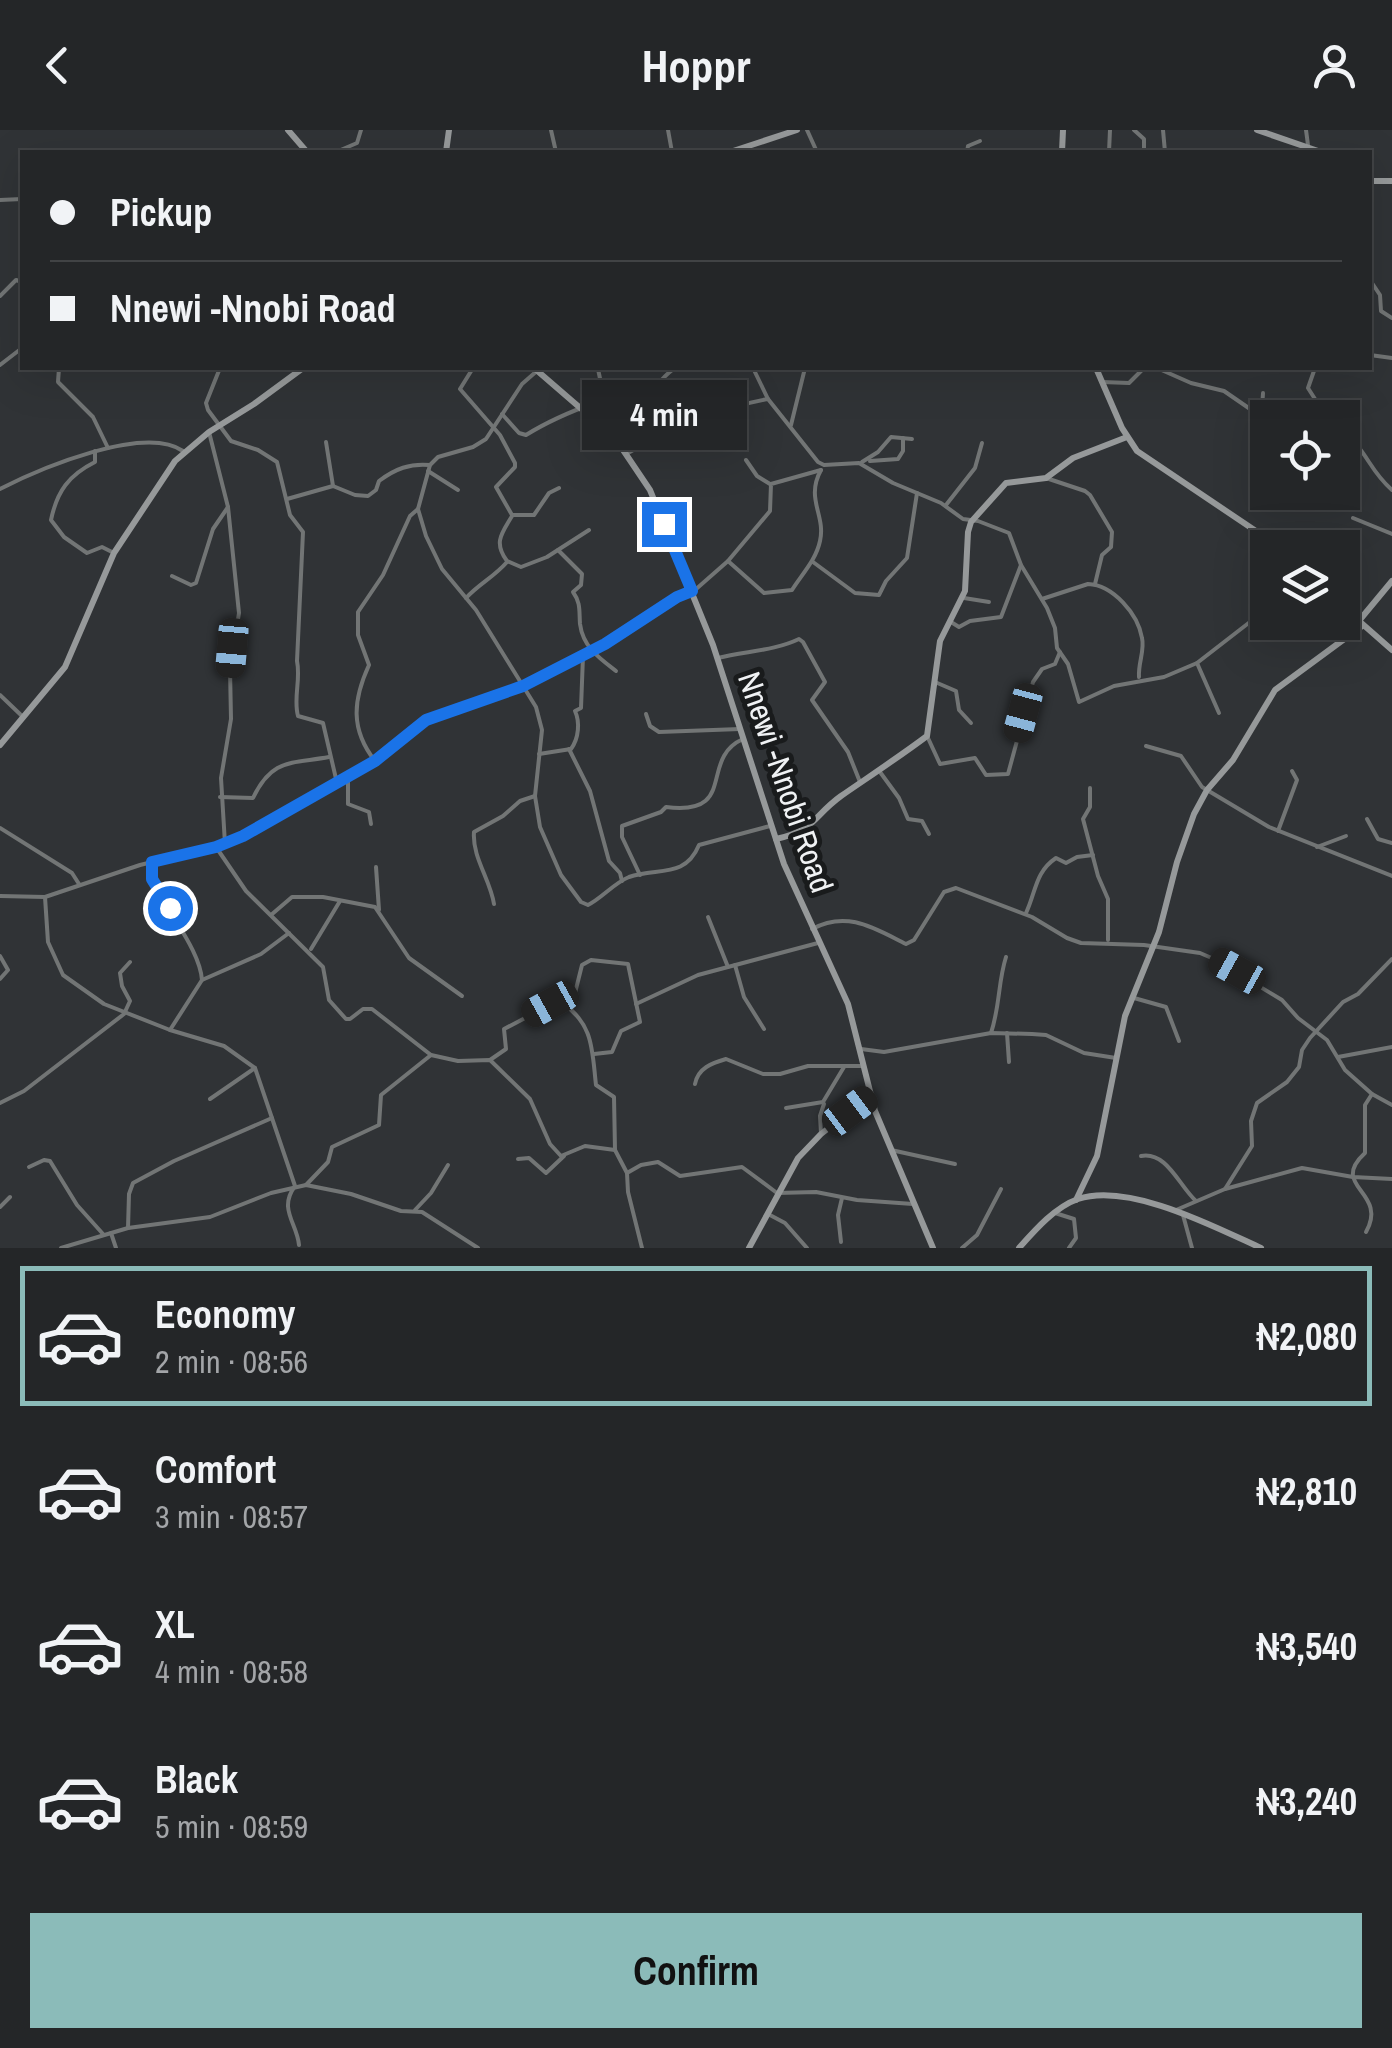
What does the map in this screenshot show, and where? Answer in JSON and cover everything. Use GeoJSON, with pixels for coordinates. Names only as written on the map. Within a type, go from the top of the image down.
{"type":"FeatureCollection","features":[{"type":"Feature","properties":{"kind":"main road"},"geometry":{"type":"LineString","coordinates":[[288,130],[305,150]]}},
{"type":"Feature","properties":{"kind":"main road"},"geometry":{"type":"LineString","coordinates":[[736,150],[797,130]]}},
{"type":"Feature","properties":{"kind":"main road"},"geometry":{"type":"LineString","coordinates":[[1257,130],[1317,150]]}},
{"type":"Feature","properties":{"kind":"main road"},"geometry":{"type":"LineString","coordinates":[[0,745],[65,667],[114,553],[183,451],[300,370]]}},
{"type":"Feature","properties":{"kind":"main road","name":"Nnewi -Nnobi Road"},"geometry":{"type":"LineString","coordinates":[[540,370],[628,453],[650,490],[718,658],[776,839],[818,944],[848,1004],[870,1096],[933,1248]]}},
{"type":"Feature","properties":{"kind":"main road"},"geometry":{"type":"LineString","coordinates":[[1097,370],[1127,437],[1144,456],[1254,530]]}},
{"type":"Feature","properties":{"kind":"main road"},"geometry":{"type":"LineString","coordinates":[[776,839],[811,827],[832,804],[927,736],[940,641],[963,598],[971,522],[1006,483],[1046,478],[1073,458],[1127,437]]}},
{"type":"Feature","properties":{"kind":"main road"},"geometry":{"type":"LineString","coordinates":[[1392,581],[1360,624],[1392,650]]}},
{"type":"Feature","properties":{"kind":"main road"},"geometry":{"type":"LineString","coordinates":[[1076,1200],[1097,1156],[1131,998],[1154,946],[1186,832],[1207,790],[1234,760],[1283,682],[1339,640]]}},
{"type":"Feature","properties":{"kind":"main road"},"geometry":{"type":"LineString","coordinates":[[748,1248],[798,1158],[821,1134],[870,1096]]}},
{"type":"Feature","properties":{"kind":"main road"},"geometry":{"type":"LineString","coordinates":[[1019,1248],[1055,1213],[1076,1200],[1112,1196],[1174,1211],[1261,1248]]}},
{"type":"Feature","properties":{"kind":"street"},"geometry":{"type":"LineString","coordinates":[[341,150],[357,143],[361,130]]}},
{"type":"Feature","properties":{"kind":"street"},"geometry":{"type":"LineString","coordinates":[[1306,130],[1308,146]]}},
{"type":"Feature","properties":{"kind":"street"},"geometry":{"type":"LineString","coordinates":[[967,150],[980,140]]}},
{"type":"Feature","properties":{"kind":"street"},"geometry":{"type":"LineString","coordinates":[[0,296],[16,280],[20,281]]}},
{"type":"Feature","properties":{"kind":"street"},"geometry":{"type":"LineString","coordinates":[[1372,283],[1380,295],[1380,311],[1392,318]]}},
{"type":"Feature","properties":{"kind":"street"},"geometry":{"type":"LineString","coordinates":[[0,366],[20,350]]}},
{"type":"Feature","properties":{"kind":"street"},"geometry":{"type":"LineString","coordinates":[[58,370],[58,382],[93,417],[108,448]]}},
{"type":"Feature","properties":{"kind":"street"},"geometry":{"type":"LineString","coordinates":[[219,370],[206,403],[218,426],[232,441],[258,450],[276,462],[292,521],[304,532],[297,661],[301,674],[296,709],[298,716],[322,721],[337,784]]}},
{"type":"Feature","properties":{"kind":"street"},"geometry":{"type":"LineString","coordinates":[[471,370],[460,390],[495,428],[515,465],[496,487],[512,515]]}},
{"type":"Feature","properties":{"kind":"street"},"geometry":{"type":"LineString","coordinates":[[540,370],[522,384],[495,428],[473,447],[438,457],[428,468],[418,509],[432,550],[536,707],[541,724],[535,796],[540,827],[560,875],[581,902],[591,904],[622,881],[688,863],[699,845],[772,826]]}},
{"type":"Feature","properties":{"kind":"street"},"geometry":{"type":"LineString","coordinates":[[598,370],[600,402]]}},
{"type":"Feature","properties":{"kind":"street"},"geometry":{"type":"LineString","coordinates":[[502,414],[523,436],[557,415],[642,395],[673,370]]}},
{"type":"Feature","properties":{"kind":"street"},"geometry":{"type":"LineString","coordinates":[[754,370],[768,399],[818,462],[829,465],[898,459],[904,438]]}},
{"type":"Feature","properties":{"kind":"street"},"geometry":{"type":"LineString","coordinates":[[791,425],[805,370]]}},
{"type":"Feature","properties":{"kind":"street"},"geometry":{"type":"LineString","coordinates":[[1102,382],[1129,383],[1142,370]]}},
{"type":"Feature","properties":{"kind":"street"},"geometry":{"type":"LineString","coordinates":[[1161,370],[1224,392],[1253,412],[1262,409],[1263,393]]}},
{"type":"Feature","properties":{"kind":"street"},"geometry":{"type":"LineString","coordinates":[[1314,370],[1308,388],[1316,400]]}},
{"type":"Feature","properties":{"kind":"street"},"geometry":{"type":"LineString","coordinates":[[628,453],[722,409],[768,399]]}},
{"type":"Feature","properties":{"kind":"street"},"geometry":{"type":"LineString","coordinates":[[208,432],[228,506],[239,613],[232,648],[231,719],[220,797],[225,844]]}},
{"type":"Feature","properties":{"kind":"street"},"geometry":{"type":"LineString","coordinates":[[862,462],[890,437],[912,439]]}},
{"type":"Feature","properties":{"kind":"street"},"geometry":{"type":"LineString","coordinates":[[326,442],[333,486]]}},
{"type":"Feature","properties":{"kind":"street"},"geometry":{"type":"LineString","coordinates":[[946,506],[974,468],[982,442]]}},
{"type":"Feature","properties":{"kind":"street"},"geometry":{"type":"LineString","coordinates":[[0,489],[64,461],[108,448],[161,443],[183,451]]}},
{"type":"Feature","properties":{"kind":"street"},"geometry":{"type":"LineString","coordinates":[[1360,446],[1373,471],[1392,490]]}},
{"type":"Feature","properties":{"kind":"street"},"geometry":{"type":"LineString","coordinates":[[96,451],[96,461],[66,481],[51,520],[64,537],[88,553],[102,547],[114,553]]}},
{"type":"Feature","properties":{"kind":"street"},"geometry":{"type":"LineString","coordinates":[[746,460],[757,476],[770,484],[829,465]]}},
{"type":"Feature","properties":{"kind":"street"},"geometry":{"type":"LineString","coordinates":[[862,462],[971,522],[1009,533],[1021,565],[1055,628],[1079,702],[1114,686],[1164,676],[1196,663],[1250,622]]}},
{"type":"Feature","properties":{"kind":"street"},"geometry":{"type":"LineString","coordinates":[[286,500],[333,486],[368,496],[379,481],[415,464],[428,468],[458,490]]}},
{"type":"Feature","properties":{"kind":"street"},"geometry":{"type":"LineString","coordinates":[[728,561],[764,593],[792,590],[814,562],[821,536],[814,486],[821,470]]}},
{"type":"Feature","properties":{"kind":"street"},"geometry":{"type":"LineString","coordinates":[[1046,478],[1085,491],[1112,532],[1111,547],[1102,555],[1095,584]]}},
{"type":"Feature","properties":{"kind":"street"},"geometry":{"type":"LineString","coordinates":[[0,896],[46,896],[152,862],[225,844],[348,778],[430,717],[523,686],[591,652],[692,591],[728,561],[770,511],[770,484]]}},
{"type":"Feature","properties":{"kind":"street"},"geometry":{"type":"LineString","coordinates":[[512,515],[534,515],[549,493],[558,488]]}},
{"type":"Feature","properties":{"kind":"street"},"geometry":{"type":"LineString","coordinates":[[814,562],[855,593],[879,595],[907,558],[917,494]]}},
{"type":"Feature","properties":{"kind":"street"},"geometry":{"type":"LineString","coordinates":[[172,576],[194,586],[213,529],[228,506]]}},
{"type":"Feature","properties":{"kind":"street"},"geometry":{"type":"LineString","coordinates":[[375,761],[355,724],[359,689],[369,665],[358,635],[358,612],[383,575],[410,516],[418,509]]}},
{"type":"Feature","properties":{"kind":"street"},"geometry":{"type":"LineString","coordinates":[[508,562],[499,541],[502,528],[512,515]]}},
{"type":"Feature","properties":{"kind":"street"},"geometry":{"type":"LineString","coordinates":[[1353,518],[1392,534]]}},
{"type":"Feature","properties":{"kind":"street"},"geometry":{"type":"LineString","coordinates":[[508,562],[526,566],[589,530]]}},
{"type":"Feature","properties":{"kind":"street"},"geometry":{"type":"LineString","coordinates":[[558,550],[582,577],[581,585],[573,592],[591,652],[616,671]]}},
{"type":"Feature","properties":{"kind":"street"},"geometry":{"type":"LineString","coordinates":[[466,598],[508,562]]}},
{"type":"Feature","properties":{"kind":"street"},"geometry":{"type":"LineString","coordinates":[[950,621],[959,627],[970,621],[1002,617],[1021,565]]}},
{"type":"Feature","properties":{"kind":"street"},"geometry":{"type":"LineString","coordinates":[[1042,600],[1095,584]]}},
{"type":"Feature","properties":{"kind":"street"},"geometry":{"type":"LineString","coordinates":[[1095,584],[1124,603],[1138,626],[1143,641],[1138,658],[1139,679]]}},
{"type":"Feature","properties":{"kind":"street"},"geometry":{"type":"LineString","coordinates":[[963,598],[988,602]]}},
{"type":"Feature","properties":{"kind":"street"},"geometry":{"type":"LineString","coordinates":[[718,658],[740,651],[760,652],[799,639],[803,642],[825,680],[812,700],[848,752],[861,784]]}},
{"type":"Feature","properties":{"kind":"street"},"geometry":{"type":"LineString","coordinates":[[927,736],[940,764],[975,758],[986,775],[1006,775],[1033,682],[1042,669],[1055,664],[1060,652]]}},
{"type":"Feature","properties":{"kind":"street"},"geometry":{"type":"LineString","coordinates":[[538,754],[569,749],[577,738],[579,720],[575,711],[581,708],[583,656]]}},
{"type":"Feature","properties":{"kind":"street"},"geometry":{"type":"LineString","coordinates":[[1196,663],[1219,713]]}},
{"type":"Feature","properties":{"kind":"street"},"geometry":{"type":"LineString","coordinates":[[935,682],[956,691],[959,710],[971,722]]}},
{"type":"Feature","properties":{"kind":"street"},"geometry":{"type":"LineString","coordinates":[[0,695],[23,718]]}},
{"type":"Feature","properties":{"kind":"street"},"geometry":{"type":"LineString","coordinates":[[646,714],[650,726],[659,732],[741,729]]}},
{"type":"Feature","properties":{"kind":"street"},"geometry":{"type":"LineString","coordinates":[[640,875],[622,837],[622,826],[666,807],[692,810],[703,804],[730,747],[744,738]]}},
{"type":"Feature","properties":{"kind":"street"},"geometry":{"type":"LineString","coordinates":[[1146,746],[1180,756],[1191,776],[1207,790],[1278,831],[1392,876]]}},
{"type":"Feature","properties":{"kind":"street"},"geometry":{"type":"LineString","coordinates":[[569,749],[590,792],[609,861],[622,881]]}},
{"type":"Feature","properties":{"kind":"street"},"geometry":{"type":"LineString","coordinates":[[220,797],[253,798],[278,764],[329,757]]}},
{"type":"Feature","properties":{"kind":"street"},"geometry":{"type":"LineString","coordinates":[[1278,831],[1297,780],[1292,770]]}},
{"type":"Feature","properties":{"kind":"street"},"geometry":{"type":"LineString","coordinates":[[880,772],[899,798],[908,819],[925,822],[929,834]]}},
{"type":"Feature","properties":{"kind":"street"},"geometry":{"type":"LineString","coordinates":[[348,778],[348,804],[369,812],[371,824]]}},
{"type":"Feature","properties":{"kind":"street"},"geometry":{"type":"LineString","coordinates":[[1090,788],[1090,807],[1083,819],[1108,902],[1108,942]]}},
{"type":"Feature","properties":{"kind":"street"},"geometry":{"type":"LineString","coordinates":[[494,904],[475,848],[474,832],[520,801],[535,796]]}},
{"type":"Feature","properties":{"kind":"street"},"geometry":{"type":"LineString","coordinates":[[1367,819],[1378,839],[1392,843]]}},
{"type":"Feature","properties":{"kind":"street"},"geometry":{"type":"LineString","coordinates":[[0,828],[72,873],[78,884]]}},
{"type":"Feature","properties":{"kind":"street"},"geometry":{"type":"LineString","coordinates":[[1316,847],[1346,836]]}},
{"type":"Feature","properties":{"kind":"street"},"geometry":{"type":"LineString","coordinates":[[216,847],[246,890],[310,950],[326,974],[329,1000],[346,1019],[363,1009],[372,1009],[431,1055],[458,1061],[490,1060],[506,1049],[504,1028],[554,1003],[571,1009],[583,1020],[594,1054],[596,1085],[614,1097],[615,1150],[627,1173],[642,1248]]}},
{"type":"Feature","properties":{"kind":"street"},"geometry":{"type":"LineString","coordinates":[[1025,914],[1039,875],[1054,858],[1066,863],[1093,855]]}},
{"type":"Feature","properties":{"kind":"street"},"geometry":{"type":"LineString","coordinates":[[152,862],[152,879],[198,961],[202,980]]}},
{"type":"Feature","properties":{"kind":"street"},"geometry":{"type":"LineString","coordinates":[[376,867],[379,910]]}},
{"type":"Feature","properties":{"kind":"street"},"geometry":{"type":"LineString","coordinates":[[812,929],[830,920],[848,920],[873,926],[906,944],[914,940],[944,892],[952,888],[1025,914],[1067,938],[1091,945],[1108,942],[1154,946],[1214,958],[1282,1000],[1318,1032],[1345,1070],[1372,1094],[1392,1105]]}},
{"type":"Feature","properties":{"kind":"street"},"geometry":{"type":"LineString","coordinates":[[46,896],[48,942],[63,975],[89,996],[124,1014],[224,1046],[255,1068],[294,1186],[287,1212],[299,1245]]}},
{"type":"Feature","properties":{"kind":"street"},"geometry":{"type":"LineString","coordinates":[[271,916],[292,897],[323,897],[375,907],[409,958],[462,996]]}},
{"type":"Feature","properties":{"kind":"street"},"geometry":{"type":"LineString","coordinates":[[310,950],[340,902]]}},
{"type":"Feature","properties":{"kind":"street"},"geometry":{"type":"LineString","coordinates":[[708,917],[731,966],[741,978],[744,997],[764,1029]]}},
{"type":"Feature","properties":{"kind":"street"},"geometry":{"type":"LineString","coordinates":[[170,1030],[202,980],[260,954],[290,934]]}},
{"type":"Feature","properties":{"kind":"street"},"geometry":{"type":"LineString","coordinates":[[636,1004],[698,975],[818,944]]}},
{"type":"Feature","properties":{"kind":"street"},"geometry":{"type":"LineString","coordinates":[[0,956],[8,970],[0,979]]}},
{"type":"Feature","properties":{"kind":"street"},"geometry":{"type":"LineString","coordinates":[[992,1033],[1006,958]]}},
{"type":"Feature","properties":{"kind":"street"},"geometry":{"type":"LineString","coordinates":[[1225,1189],[1252,1146],[1251,1121],[1257,1103],[1294,1074],[1304,1046],[1343,1002],[1358,994],[1392,959]]}},
{"type":"Feature","properties":{"kind":"street"},"geometry":{"type":"LineString","coordinates":[[571,1009],[578,974],[591,960],[628,964],[640,1022],[621,1032],[612,1052],[594,1054]]}},
{"type":"Feature","properties":{"kind":"street"},"geometry":{"type":"LineString","coordinates":[[0,1103],[24,1091],[124,1014],[130,1001],[120,973],[130,962]]}},
{"type":"Feature","properties":{"kind":"street"},"geometry":{"type":"LineString","coordinates":[[1131,998],[1166,1007],[1179,1041]]}},
{"type":"Feature","properties":{"kind":"street"},"geometry":{"type":"LineString","coordinates":[[861,1049],[884,1052],[992,1033],[1046,1036],[1084,1053],[1116,1058]]}},
{"type":"Feature","properties":{"kind":"street"},"geometry":{"type":"LineString","coordinates":[[1007,1034],[1009,1062]]}},
{"type":"Feature","properties":{"kind":"street"},"geometry":{"type":"LineString","coordinates":[[1336,1056],[1392,1047]]}},
{"type":"Feature","properties":{"kind":"street"},"geometry":{"type":"LineString","coordinates":[[306,1184],[328,1162],[332,1147],[379,1125],[380,1095],[431,1055]]}},
{"type":"Feature","properties":{"kind":"street"},"geometry":{"type":"LineString","coordinates":[[695,1084],[704,1068],[726,1059],[763,1074],[808,1066],[863,1066]]}},
{"type":"Feature","properties":{"kind":"street"},"geometry":{"type":"LineString","coordinates":[[490,1060],[530,1099],[550,1144],[557,1154],[564,1156]]}},
{"type":"Feature","properties":{"kind":"street"},"geometry":{"type":"LineString","coordinates":[[821,1134],[820,1116],[844,1067]]}},
{"type":"Feature","properties":{"kind":"street"},"geometry":{"type":"LineString","coordinates":[[210,1099],[255,1068]]}},
{"type":"Feature","properties":{"kind":"street"},"geometry":{"type":"LineString","coordinates":[[1366,1232],[1373,1207],[1353,1177],[1356,1162],[1365,1152],[1365,1105],[1372,1094]]}},
{"type":"Feature","properties":{"kind":"street"},"geometry":{"type":"LineString","coordinates":[[786,1108],[826,1100]]}},
{"type":"Feature","properties":{"kind":"street"},"geometry":{"type":"LineString","coordinates":[[128,1228],[133,1184],[174,1161],[272,1118]]}},
{"type":"Feature","properties":{"kind":"street"},"geometry":{"type":"LineString","coordinates":[[518,1159],[529,1158],[546,1173],[564,1156],[585,1146],[615,1150]]}},
{"type":"Feature","properties":{"kind":"street"},"geometry":{"type":"LineString","coordinates":[[892,1150],[955,1164]]}},
{"type":"Feature","properties":{"kind":"street"},"geometry":{"type":"LineString","coordinates":[[1141,1156],[1159,1158],[1196,1201]]}},
{"type":"Feature","properties":{"kind":"street"},"geometry":{"type":"LineString","coordinates":[[29,1167],[50,1161],[77,1205],[102,1234]]}},
{"type":"Feature","properties":{"kind":"street"},"geometry":{"type":"LineString","coordinates":[[627,1173],[658,1162],[680,1176],[742,1167],[778,1193],[816,1192],[913,1204]]}},
{"type":"Feature","properties":{"kind":"street"},"geometry":{"type":"LineString","coordinates":[[414,1212],[448,1165]]}},
{"type":"Feature","properties":{"kind":"street"},"geometry":{"type":"LineString","coordinates":[[1174,1211],[1225,1189],[1302,1168],[1392,1182]]}},
{"type":"Feature","properties":{"kind":"street"},"geometry":{"type":"LineString","coordinates":[[61,1248],[128,1228],[210,1217],[306,1184],[430,1216],[478,1248]]}},
{"type":"Feature","properties":{"kind":"street"},"geometry":{"type":"LineString","coordinates":[[962,1248],[973,1240],[1000,1189]]}},
{"type":"Feature","properties":{"kind":"street"},"geometry":{"type":"LineString","coordinates":[[0,1207],[10,1197]]}},
{"type":"Feature","properties":{"kind":"street"},"geometry":{"type":"LineString","coordinates":[[840,1242],[838,1215],[842,1197]]}},
{"type":"Feature","properties":{"kind":"street"},"geometry":{"type":"LineString","coordinates":[[1055,1213],[1074,1220],[1076,1238],[1069,1248]]}},
{"type":"Feature","properties":{"kind":"street"},"geometry":{"type":"LineString","coordinates":[[768,1214],[785,1223],[807,1248]]}},
{"type":"Feature","properties":{"kind":"street"},"geometry":{"type":"LineString","coordinates":[[1183,1215],[1192,1248]]}},
{"type":"Feature","properties":{"kind":"street"},"geometry":{"type":"LineString","coordinates":[[111,1233],[116,1248]]}},
{"type":"Feature","properties":{"kind":"street"},"geometry":{"type":"LineString","coordinates":[[462,1248],[466,1242]]}},
{"type":"Feature","properties":{"kind":"route"},"geometry":{"type":"LineString","coordinates":[[170,908],[152,879],[152,862],[216,847],[243,836],[375,761],[426,720],[523,686],[605,644],[692,591],[664,524]]}}]}
